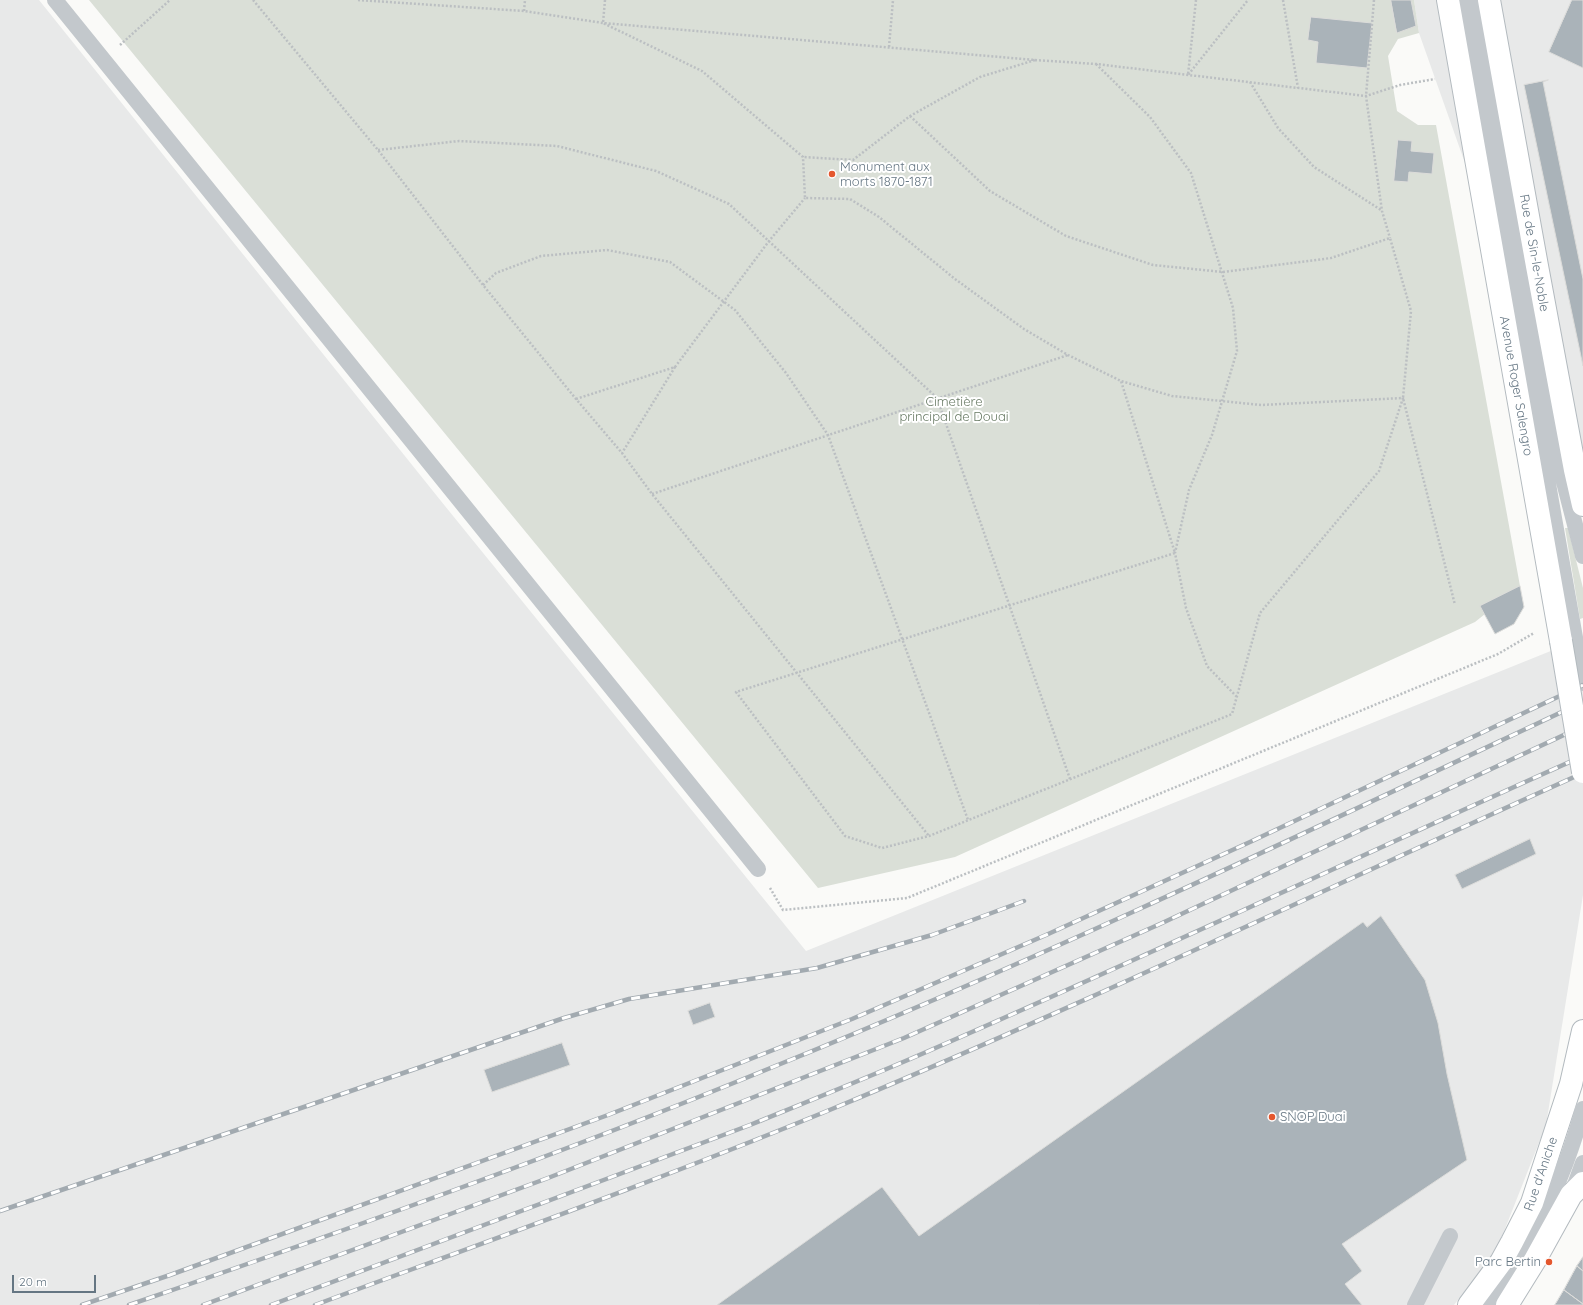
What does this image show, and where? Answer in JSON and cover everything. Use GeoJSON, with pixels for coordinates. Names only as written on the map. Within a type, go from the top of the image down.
{"type":"FeatureCollection","features":[{"type":"Feature","properties":{"kind":"main road","name":"Avenue Roger Salengro"},"geometry":{"type":"LineString","coordinates":[[1448,0],[1564,629],[1583,772]]}},
{"type":"Feature","properties":{"kind":"main road","name":"Rue de Sin-le-Noble"},"geometry":{"type":"LineString","coordinates":[[1489,0],[1536,266],[1583,505]]}},
{"type":"Feature","properties":{"kind":"main road","name":"Rue d'Aniche"},"geometry":{"type":"LineString","coordinates":[[1469,1305],[1500,1262],[1532,1203],[1571,1084],[1583,1031]]}},
{"type":"Feature","properties":{"kind":"main road"},"geometry":{"type":"LineString","coordinates":[[1507,1305],[1577,1189]]}},
{"type":"Feature","properties":{"kind":"lane"},"geometry":{"type":"LineString","coordinates":[[55,0],[758,868]]}},
{"type":"Feature","properties":{"kind":"lane"},"geometry":{"type":"LineString","coordinates":[[1463,0],[1564,629],[1583,683]]}},
{"type":"Feature","properties":{"kind":"lane"},"geometry":{"type":"LineString","coordinates":[[1475,0],[1554,434],[1564,482],[1583,556]]}},
{"type":"Feature","properties":{"kind":"lane"},"geometry":{"type":"LineString","coordinates":[[1489,1305],[1521,1255],[1550,1202],[1567,1160],[1583,1109]]}},
{"type":"Feature","properties":{"kind":"lane"},"geometry":{"type":"LineString","coordinates":[[1577,1189],[1583,1163]]}},
{"type":"Feature","properties":{"kind":"lane"},"geometry":{"type":"LineString","coordinates":[[1415,1305],[1450,1236]]}},
{"type":"Feature","properties":{"kind":"path"},"geometry":{"type":"LineString","coordinates":[[104,60],[170,0]]}},
{"type":"Feature","properties":{"kind":"path"},"geometry":{"type":"LineString","coordinates":[[252,0],[378,150],[483,285],[622,453],[652,494],[930,836]]}},
{"type":"Feature","properties":{"kind":"path"},"geometry":{"type":"LineString","coordinates":[[358,0],[524,11],[603,23],[1096,64],[1366,96],[1400,85],[1461,74]]}},
{"type":"Feature","properties":{"kind":"path"},"geometry":{"type":"LineString","coordinates":[[524,11],[525,0]]}},
{"type":"Feature","properties":{"kind":"path"},"geometry":{"type":"LineString","coordinates":[[603,23],[605,0]]}},
{"type":"Feature","properties":{"kind":"path"},"geometry":{"type":"LineString","coordinates":[[889,46],[893,0]]}},
{"type":"Feature","properties":{"kind":"path"},"geometry":{"type":"LineString","coordinates":[[1188,75],[1196,0]]}},
{"type":"Feature","properties":{"kind":"path"},"geometry":{"type":"LineString","coordinates":[[1188,75],[1248,0]]}},
{"type":"Feature","properties":{"kind":"path"},"geometry":{"type":"LineString","coordinates":[[1283,0],[1298,88]]}},
{"type":"Feature","properties":{"kind":"path"},"geometry":{"type":"LineString","coordinates":[[1175,553],[736,692],[846,836],[882,848],[930,836],[1232,714],[1238,697],[1260,613],[1379,472],[1403,398],[1410,310],[1382,210],[1366,96],[1374,0]]}},
{"type":"Feature","properties":{"kind":"path"},"geometry":{"type":"LineString","coordinates":[[603,23],[702,71],[803,157],[853,160],[910,116],[980,77],[1035,60]]}},
{"type":"Feature","properties":{"kind":"path"},"geometry":{"type":"LineString","coordinates":[[1096,64],[1150,117],[1191,173],[1233,308],[1237,351],[1212,435],[1189,490],[1175,553]]}},
{"type":"Feature","properties":{"kind":"path"},"geometry":{"type":"LineString","coordinates":[[1250,82],[1278,128],[1314,167],[1382,210]]}},
{"type":"Feature","properties":{"kind":"path"},"geometry":{"type":"LineString","coordinates":[[910,116],[990,190],[1066,236],[1153,265],[1223,272],[1330,258],[1390,238]]}},
{"type":"Feature","properties":{"kind":"path"},"geometry":{"type":"LineString","coordinates":[[378,150],[458,141],[557,146],[656,171],[729,204],[937,398],[1070,779]]}},
{"type":"Feature","properties":{"kind":"path"},"geometry":{"type":"LineString","coordinates":[[622,453],[675,367],[769,241],[805,198],[803,157]]}},
{"type":"Feature","properties":{"kind":"path"},"geometry":{"type":"LineString","coordinates":[[805,198],[850,199],[879,217],[954,279],[1024,328],[1068,355],[1121,381],[1172,396],[1261,405],[1403,398]]}},
{"type":"Feature","properties":{"kind":"path"},"geometry":{"type":"LineString","coordinates":[[483,285],[496,274],[541,256],[606,250],[670,262],[735,310],[786,373],[828,435],[968,820]]}},
{"type":"Feature","properties":{"kind":"path"},"geometry":{"type":"LineString","coordinates":[[652,494],[1068,355]]}},
{"type":"Feature","properties":{"kind":"path"},"geometry":{"type":"LineString","coordinates":[[576,399],[675,367]]}},
{"type":"Feature","properties":{"kind":"path"},"geometry":{"type":"LineString","coordinates":[[1121,381],[1175,553],[1186,608],[1207,666],[1238,697]]}},
{"type":"Feature","properties":{"kind":"path"},"geometry":{"type":"LineString","coordinates":[[1403,398],[1455,605]]}},
{"type":"Feature","properties":{"kind":"path"},"geometry":{"type":"LineString","coordinates":[[758,868],[783,910],[907,898],[1498,654],[1564,629]]}},
{"type":"Feature","properties":{"kind":"shaded area"},"geometry":{"type":"Polygon","coordinates":[[[0,0],[39,0],[445,506],[806,951],[1583,638],[1583,895],[1546,1125],[1497,1249],[1454,1305],[0,1305],[0,0]]]}},
{"type":"Feature","properties":{"kind":"shaded area"},"geometry":{"type":"Polygon","coordinates":[[[1414,0],[1583,0],[1583,497],[1419,33],[1414,0]]]}},
{"type":"Feature","properties":{"kind":"green space","name":"Cimetière principal de Douai"},"geometry":{"type":"Polygon","coordinates":[[[89,0],[1414,0],[1419,33],[1398,39],[1388,56],[1397,111],[1418,125],[1436,125],[1520,586],[1475,622],[955,857],[818,888],[89,0]]]}},
{"type":"Feature","properties":{"kind":"green space"},"geometry":{"type":"Polygon","coordinates":[[[1565,528],[1568,528],[1583,588],[1583,618],[1580,619],[1565,528]]]}},
{"type":"Feature","properties":{"kind":"building"},"geometry":{"type":"Polygon","coordinates":[[[1391,0],[1411,0],[1416,26],[1397,33],[1391,0]]]}},
{"type":"Feature","properties":{"kind":"building"},"geometry":{"type":"Polygon","coordinates":[[[1572,0],[1583,0],[1583,68],[1549,52],[1572,0]]]}},
{"type":"Feature","properties":{"kind":"building"},"geometry":{"type":"Polygon","coordinates":[[[1311,17],[1372,23],[1367,68],[1316,63],[1318,42],[1308,40],[1311,17]]]}},
{"type":"Feature","properties":{"kind":"building"},"geometry":{"type":"Polygon","coordinates":[[[1548,80],[1543,82],[1583,279],[1583,366],[1524,85],[1548,80]]]}},
{"type":"Feature","properties":{"kind":"building"},"geometry":{"type":"Polygon","coordinates":[[[1398,140],[1412,141],[1411,151],[1434,153],[1432,174],[1409,172],[1408,182],[1394,181],[1398,140]]]}},
{"type":"Feature","properties":{"kind":"building"},"geometry":{"type":"Polygon","coordinates":[[[1520,586],[1524,607],[1514,624],[1495,634],[1480,606],[1520,586]]]}},
{"type":"Feature","properties":{"kind":"building"},"geometry":{"type":"Polygon","coordinates":[[[1530,839],[1536,854],[1462,889],[1455,875],[1530,839]]]}},
{"type":"Feature","properties":{"kind":"building","name":"SNOP Duai"},"geometry":{"type":"Polygon","coordinates":[[[1381,916],[1425,980],[1438,1023],[1447,1074],[1467,1160],[1342,1244],[1362,1271],[1345,1284],[1362,1305],[717,1305],[882,1187],[919,1236],[1363,922],[1367,927],[1381,916]]]}},
{"type":"Feature","properties":{"kind":"building"},"geometry":{"type":"Polygon","coordinates":[[[710,1003],[715,1017],[693,1025],[688,1011],[710,1003]]]}},
{"type":"Feature","properties":{"kind":"building"},"geometry":{"type":"Polygon","coordinates":[[[562,1043],[570,1065],[492,1092],[484,1070],[562,1043]]]}},
{"type":"Feature","properties":{"kind":"building"},"geometry":{"type":"Polygon","coordinates":[[[1583,1257],[1583,1271],[1577,1266],[1583,1257]]]}},
{"type":"Feature","properties":{"kind":"building"},"geometry":{"type":"Polygon","coordinates":[[[1577,1266],[1583,1271],[1583,1304],[1564,1290],[1577,1266]]]}},
{"type":"Feature","properties":{"kind":"building"},"geometry":{"type":"Polygon","coordinates":[[[1564,1290],[1583,1304],[1583,1305],[1555,1305],[1564,1290]]]}},
{"type":"Feature","properties":{"kind":"railway"},"geometry":{"type":"LineString","coordinates":[[82,1305],[170,1275],[608,1115],[852,1019],[1046,935],[1250,842],[1583,685]]}},
{"type":"Feature","properties":{"kind":"railway"},"geometry":{"type":"LineString","coordinates":[[129,1305],[450,1192],[610,1132],[871,1027],[1178,892],[1583,702]]}},
{"type":"Feature","properties":{"kind":"railway"},"geometry":{"type":"LineString","coordinates":[[203,1305],[548,1178],[904,1038],[1160,924],[1583,726]]}},
{"type":"Feature","properties":{"kind":"railway"},"geometry":{"type":"LineString","coordinates":[[271,1305],[750,1125],[869,1076],[1101,975],[1583,756]]}},
{"type":"Feature","properties":{"kind":"railway"},"geometry":{"type":"LineString","coordinates":[[315,1305],[639,1185],[832,1109],[1115,986],[1583,773]]}},
{"type":"Feature","properties":{"kind":"railway"},"geometry":{"type":"LineString","coordinates":[[0,1211],[564,1018],[629,999],[817,968],[932,935],[1024,901]]}},
{"type":"Feature","properties":{"kind":"place","name":"Monument aux morts 1870-1871"},"geometry":{"type":"Point","coordinates":[832,174]}},
{"type":"Feature","properties":{"kind":"place","name":"SNOP Duai"},"geometry":{"type":"Point","coordinates":[1272,1117]}},
{"type":"Feature","properties":{"kind":"place","name":"Parc Bertin"},"geometry":{"type":"Point","coordinates":[1549,1262]}}]}
